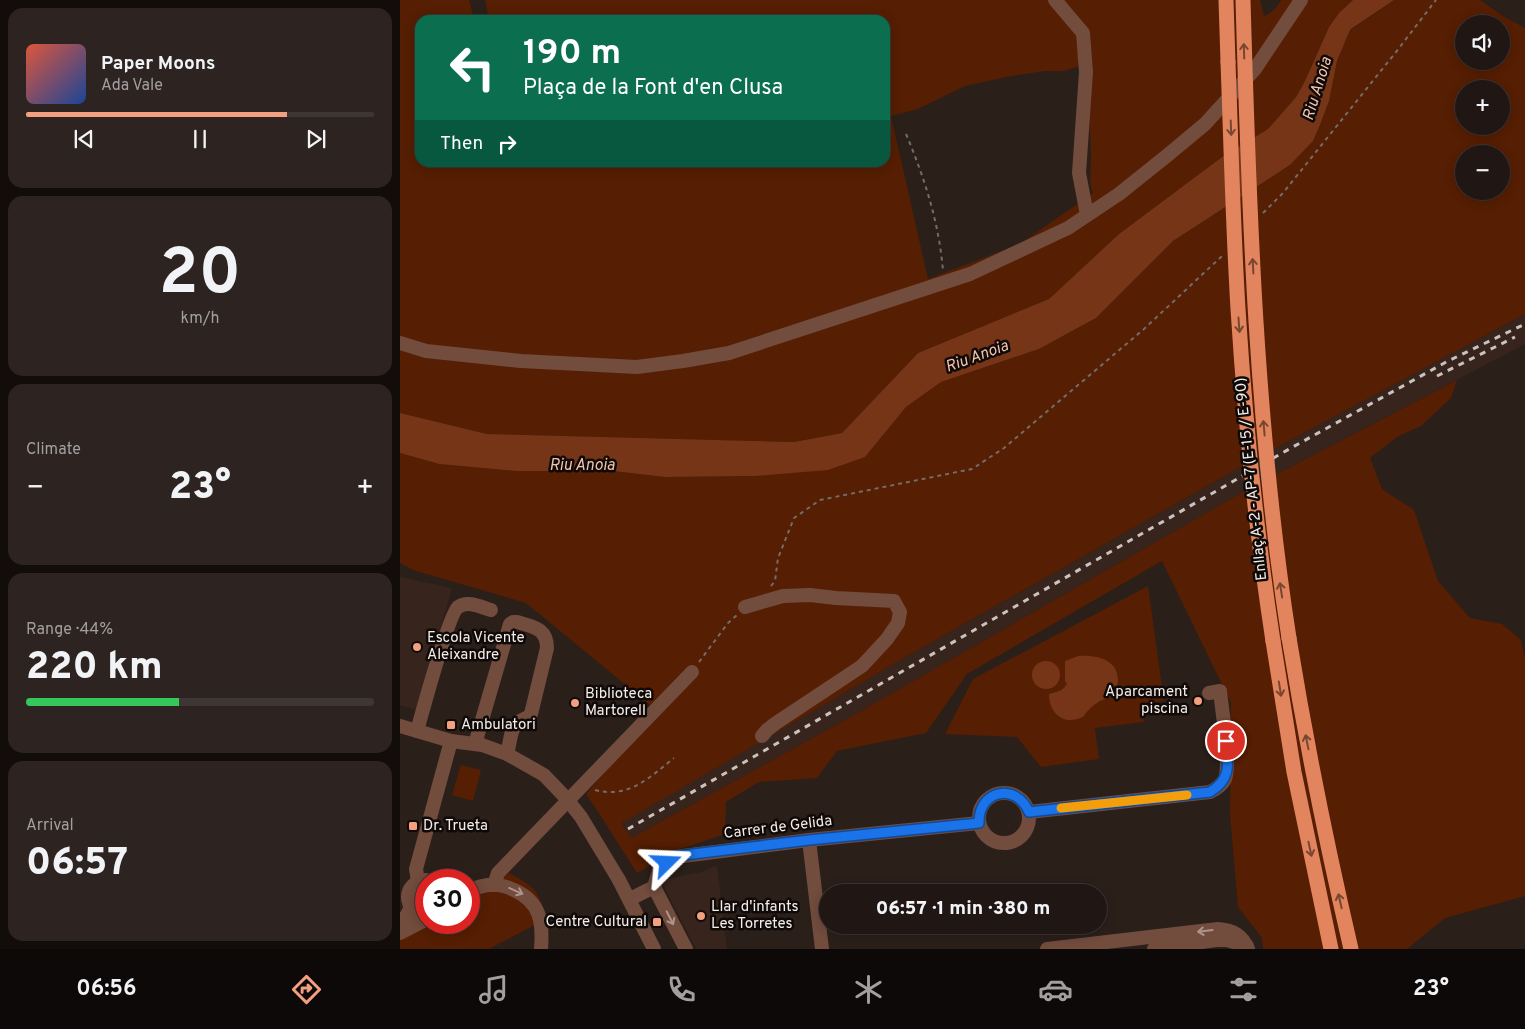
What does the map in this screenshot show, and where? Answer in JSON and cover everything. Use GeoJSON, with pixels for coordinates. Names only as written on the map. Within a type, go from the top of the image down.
{"type":"FeatureCollection","features":[{"type":"Feature","properties":{"kind":"highway","name":"Enllaç A-2 - AP-7 (E-15 / E-90)"},"geometry":{"type":"LineString","coordinates":[[1226,0],[1235,236],[1243,375],[1254,504],[1272,641],[1294,772],[1332,949]]}},
{"type":"Feature","properties":{"kind":"highway","name":"Enllaç A-2 - AP-7 (E-15 / E-90)"},"geometry":{"type":"LineString","coordinates":[[1243,0],[1251,233],[1259,370],[1274,534],[1288,638],[1319,806],[1351,949]]}},
{"type":"Feature","properties":{"kind":"street"},"geometry":{"type":"LineString","coordinates":[[1055,0],[1083,33],[1086,72],[1079,173],[1087,215]]}},
{"type":"Feature","properties":{"kind":"street"},"geometry":{"type":"LineString","coordinates":[[400,343],[426,351],[521,361],[637,367],[729,353],[970,274],[1068,228],[1119,194],[1205,124],[1255,69],[1301,0]]}},
{"type":"Feature","properties":{"kind":"street"},"geometry":{"type":"LineString","coordinates":[[745,607],[784,596],[810,595],[894,601],[900,612],[898,623],[887,639],[862,666],[776,723],[766,730],[762,736]]}},
{"type":"Feature","properties":{"kind":"street"},"geometry":{"type":"LineString","coordinates":[[417,731],[449,625],[456,608],[464,604],[472,604],[491,610]]}},
{"type":"Feature","properties":{"kind":"street"},"geometry":{"type":"LineString","coordinates":[[475,744],[510,624],[517,622],[539,629],[545,636],[548,648],[530,714],[514,725],[507,754]]}},
{"type":"Feature","properties":{"kind":"street"},"geometry":{"type":"LineString","coordinates":[[494,885],[498,873],[692,672]]}},
{"type":"Feature","properties":{"kind":"street"},"geometry":{"type":"LineString","coordinates":[[1029,812],[1210,792],[1218,787],[1224,781],[1227,771],[1227,758],[1220,691],[1209,693]]}},
{"type":"Feature","properties":{"kind":"street"},"geometry":{"type":"LineString","coordinates":[[400,726],[451,741],[475,744],[507,754],[544,775],[581,817],[630,899],[654,949]]}},
{"type":"Feature","properties":{"kind":"street"},"geometry":{"type":"LineString","coordinates":[[416,869],[451,741]]}},
{"type":"Feature","properties":{"kind":"street"},"geometry":{"type":"LineString","coordinates":[[1003,793],[1012,794],[1020,798],[1026,804],[1029,812],[1030,820],[1024,835],[1010,843],[994,842],[982,831],[979,823],[979,814],[982,806],[995,795],[1003,793]]}},
{"type":"Feature","properties":{"kind":"street","name":"Carrer de Gelida"},"geometry":{"type":"LineString","coordinates":[[654,887],[659,870],[676,856],[809,840],[979,823]]}},
{"type":"Feature","properties":{"kind":"street"},"geometry":{"type":"LineString","coordinates":[[809,840],[822,949]]}},
{"type":"Feature","properties":{"kind":"street"},"geometry":{"type":"LineString","coordinates":[[400,878],[415,882]]}},
{"type":"Feature","properties":{"kind":"street"},"geometry":{"type":"LineString","coordinates":[[480,888],[494,885],[505,886],[524,895],[536,908],[542,930],[541,949]]}},
{"type":"Feature","properties":{"kind":"street"},"geometry":{"type":"LineString","coordinates":[[415,887],[408,897],[411,907],[415,910]]}},
{"type":"Feature","properties":{"kind":"street"},"geometry":{"type":"LineString","coordinates":[[630,899],[654,887],[686,949]]}},
{"type":"Feature","properties":{"kind":"street"},"geometry":{"type":"LineString","coordinates":[[400,923],[411,907]]}},
{"type":"Feature","properties":{"kind":"street"},"geometry":{"type":"LineString","coordinates":[[400,933],[415,925]]}},
{"type":"Feature","properties":{"kind":"street"},"geometry":{"type":"LineString","coordinates":[[1048,949],[1101,946],[1218,929],[1235,932],[1248,947]]}},
{"type":"Feature","properties":{"kind":"street"},"geometry":{"type":"LineString","coordinates":[[1154,949],[1216,940],[1227,940],[1248,947]]}},
{"type":"Feature","properties":{"kind":"path"},"geometry":{"type":"LineString","coordinates":[[1262,214],[1295,178],[1436,0]]}},
{"type":"Feature","properties":{"kind":"path"},"geometry":{"type":"LineString","coordinates":[[906,134],[921,170],[933,212],[941,248],[943,283]]}},
{"type":"Feature","properties":{"kind":"path"},"geometry":{"type":"LineString","coordinates":[[770,586],[775,581],[778,558],[794,518],[820,500],[972,469],[1004,448],[1130,342],[1228,250]]}},
{"type":"Feature","properties":{"kind":"path"},"geometry":{"type":"LineString","coordinates":[[692,672],[728,623],[745,607]]}},
{"type":"Feature","properties":{"kind":"path"},"geometry":{"type":"LineString","coordinates":[[581,787],[604,792],[626,791],[646,780],[674,758]]}},
{"type":"Feature","properties":{"kind":"shaded area"},"geometry":{"type":"Polygon","coordinates":[[[400,0],[469,0],[473,15],[415,15],[415,167],[890,167],[890,15],[488,15],[485,0],[1260,0],[1264,16],[1274,10],[1281,0],[1353,0],[1339,13],[1329,27],[1296,97],[1268,129],[1222,157],[1119,234],[1049,299],[918,353],[842,433],[794,442],[487,434],[400,413],[400,0]],[[1079,66],[1064,71],[1046,71],[1011,76],[965,86],[918,109],[891,116],[928,279],[1020,244],[1093,193],[1090,180],[1089,108],[1092,73],[1079,66]]]}},
{"type":"Feature","properties":{"kind":"shaded area"},"geometry":{"type":"Polygon","coordinates":[[[1394,0],[1480,0],[1502,15],[1455,15],[1455,70],[1510,70],[1510,20],[1525,28],[1525,314],[1237,469],[904,658],[622,823],[631,838],[854,715],[1241,493],[1457,380],[1451,398],[1421,426],[1397,437],[1370,458],[1382,489],[1414,510],[1438,581],[1470,618],[1502,624],[1521,640],[1525,658],[1525,896],[1445,918],[1407,949],[1263,949],[1262,938],[1238,907],[1230,814],[1231,703],[1162,561],[967,674],[926,733],[837,751],[817,778],[759,782],[726,802],[725,834],[677,850],[637,873],[586,794],[618,757],[661,714],[526,603],[413,570],[400,563],[400,453],[439,464],[515,471],[613,471],[665,477],[756,476],[865,457],[906,407],[941,382],[1039,349],[1096,318],[1173,241],[1290,165],[1313,141],[1329,101],[1337,61],[1352,29],[1394,0]]]}},
{"type":"Feature","properties":{"kind":"shaded area"},"geometry":{"type":"Polygon","coordinates":[[[1525,314],[1525,344],[1241,493],[854,715],[631,838],[622,822],[904,658],[1237,469],[1525,314]]]}},
{"type":"Feature","properties":{"kind":"shaded area","name":"Escola Vicente Aleixandre"},"geometry":{"type":"Polygon","coordinates":[[[400,577],[452,588],[417,710],[400,705],[400,577]]]}},
{"type":"Feature","properties":{"kind":"shaded area"},"geometry":{"type":"Polygon","coordinates":[[[1148,586],[1164,701],[1142,704],[1144,722],[1095,728],[1099,759],[1041,767],[1017,737],[945,734],[973,679],[1148,586]]]}},
{"type":"Feature","properties":{"kind":"shaded area"},"geometry":{"type":"Polygon","coordinates":[[[461,765],[481,770],[473,801],[452,795],[461,765]]]}},
{"type":"Feature","properties":{"kind":"shaded area","name":"Llar d'infants Les Torretes"},"geometry":{"type":"Polygon","coordinates":[[[715,866],[717,867],[727,949],[696,949],[662,883],[663,880],[701,872],[715,866]]]}},
{"type":"Feature","properties":{"kind":"shaded area"},"geometry":{"type":"Polygon","coordinates":[[[509,873],[525,882],[534,890],[538,895],[546,919],[489,949],[400,949],[400,935],[415,928],[415,934],[480,934],[480,890],[509,873]]]}},
{"type":"Feature","properties":{"kind":"water","name":"Riu Anoia"},"geometry":{"type":"Polygon","coordinates":[[[1353,0],[1394,0],[1351,29],[1337,61],[1329,101],[1313,141],[1290,165],[1173,241],[1096,318],[1039,349],[941,382],[906,407],[865,457],[828,470],[756,476],[665,477],[613,471],[515,471],[439,464],[400,453],[400,413],[487,434],[794,442],[842,433],[918,353],[1049,299],[1119,234],[1222,157],[1268,129],[1296,97],[1329,27],[1339,13],[1353,0]]]}},
{"type":"Feature","properties":{"kind":"water"},"geometry":{"type":"Polygon","coordinates":[[[1078,656],[1097,657],[1109,662],[1117,672],[1118,683],[1114,694],[1095,704],[1083,717],[1070,720],[1064,719],[1052,707],[1049,694],[1060,691],[1066,686],[1065,661],[1078,656]]]}},
{"type":"Feature","properties":{"kind":"water"},"geometry":{"type":"Polygon","coordinates":[[[1046,661],[1056,665],[1060,675],[1056,685],[1046,689],[1036,685],[1032,675],[1036,665],[1046,661]]]}},
{"type":"Feature","properties":{"kind":"railway"},"geometry":{"type":"LineString","coordinates":[[628,829],[1291,448],[1448,361],[1525,324]]}},
{"type":"Feature","properties":{"kind":"railway"},"geometry":{"type":"LineString","coordinates":[[1437,376],[1515,337]]}},
{"type":"Feature","properties":{"kind":"slow traffic"},"geometry":{"type":"LineString","coordinates":[[1061,808],[1187,795]]}},
{"type":"Feature","properties":{"kind":"place","name":"Escola Vicente Aleixandre"},"geometry":{"type":"Point","coordinates":[417,647]}},
{"type":"Feature","properties":{"kind":"place","name":"Aparcament piscina"},"geometry":{"type":"Point","coordinates":[1198,701]}},
{"type":"Feature","properties":{"kind":"place","name":"Biblioteca Martorell"},"geometry":{"type":"Point","coordinates":[575,703]}},
{"type":"Feature","properties":{"kind":"place","name":"Ambulatori"},"geometry":{"type":"Point","coordinates":[451,725]}},
{"type":"Feature","properties":{"kind":"place","name":"Dr. Trueta"},"geometry":{"type":"Point","coordinates":[413,826]}},
{"type":"Feature","properties":{"kind":"place","name":"Llar d'infants Les Torretes"},"geometry":{"type":"Point","coordinates":[701,916]}},
{"type":"Feature","properties":{"kind":"place","name":"Centre Cultural"},"geometry":{"type":"Point","coordinates":[657,922]}},
{"type":"Feature","properties":{"kind":"route"},"geometry":{"type":"LineString","coordinates":[[667,863],[676,856],[809,840],[979,823],[979,814],[982,806],[995,795],[1003,793],[1012,794],[1020,798],[1026,804],[1029,812],[1210,792],[1224,781],[1227,771],[1226,741]]}}]}
